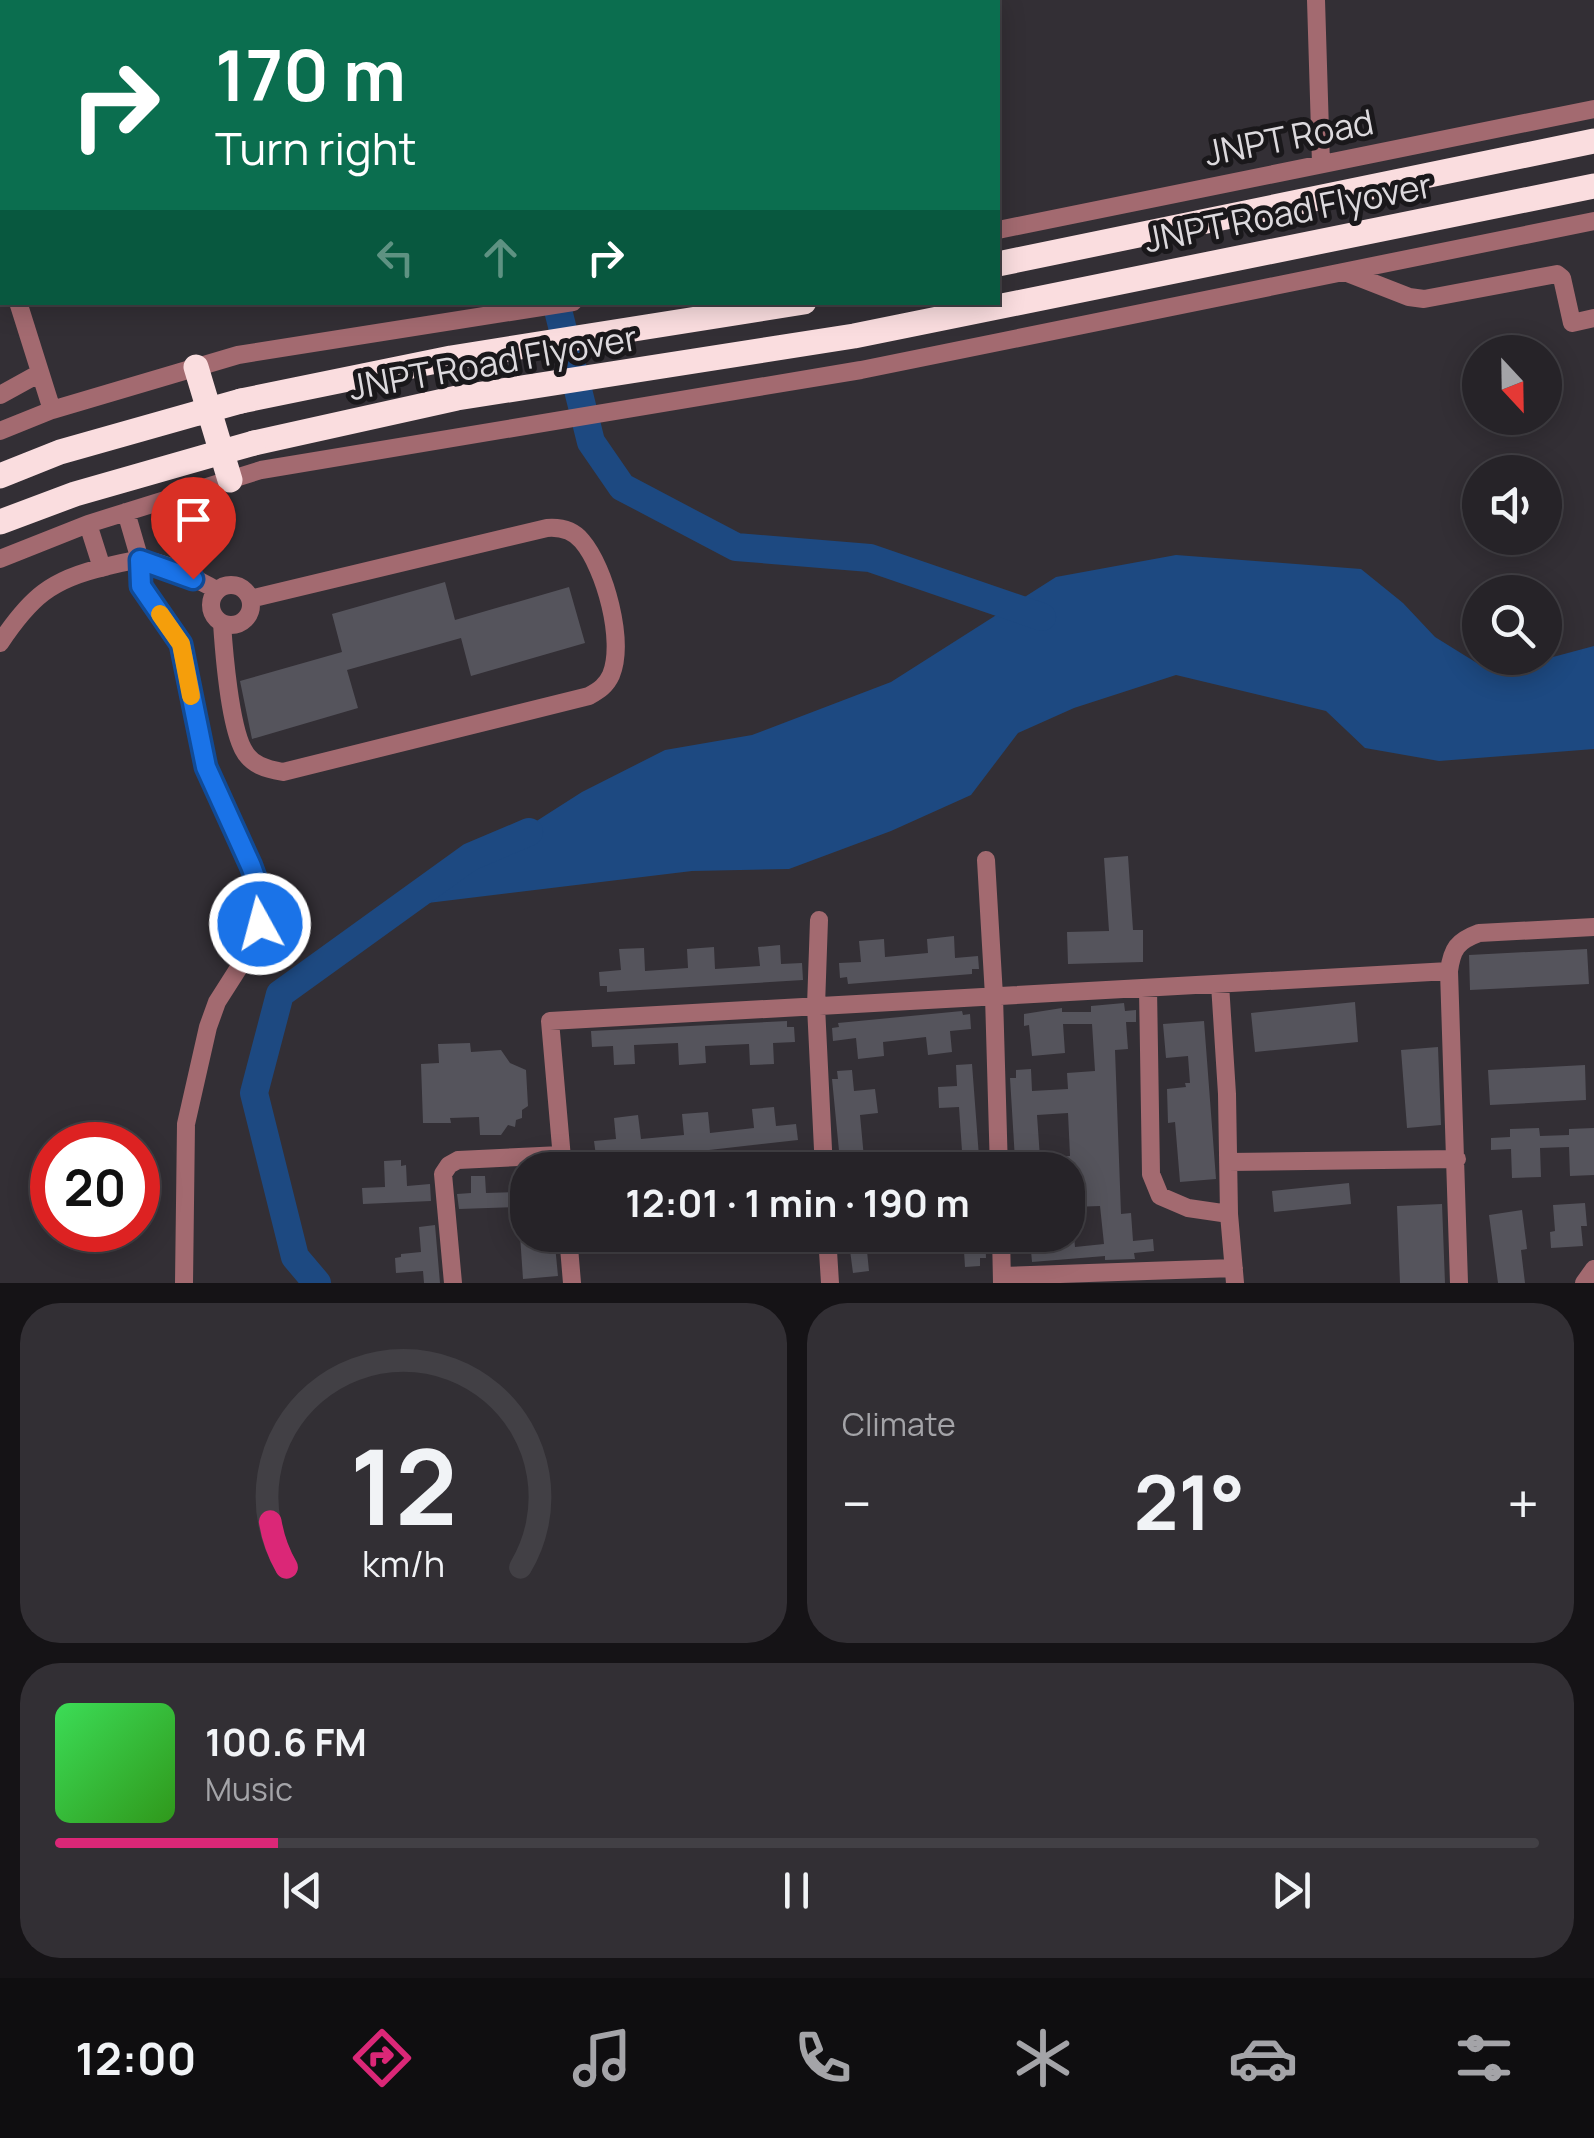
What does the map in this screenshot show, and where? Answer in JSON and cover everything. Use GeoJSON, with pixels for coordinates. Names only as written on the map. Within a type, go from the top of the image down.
{"type":"FeatureCollection","features":[{"type":"Feature","properties":{"kind":"highway","name":"JNPT Road Flyover"},"geometry":{"type":"LineString","coordinates":[[1000,264],[1594,140]]}},
{"type":"Feature","properties":{"kind":"highway","name":"JNPT Road Flyover"},"geometry":{"type":"LineString","coordinates":[[0,522],[76,494],[254,443],[494,392],[854,336],[1594,186]]}},
{"type":"Feature","properties":{"kind":"highway","name":"JNPT Road Flyover"},"geometry":{"type":"LineString","coordinates":[[0,476],[60,452],[241,400],[489,352],[785,305]]}},
{"type":"Feature","properties":{"kind":"highway"},"geometry":{"type":"LineString","coordinates":[[196,367],[230,480]]}},
{"type":"Feature","properties":{"kind":"street"},"geometry":{"type":"LineString","coordinates":[[1316,0],[1321,164]]}},
{"type":"Feature","properties":{"kind":"street","name":"JNPT Road"},"geometry":{"type":"LineString","coordinates":[[1000,230],[1594,108]]}},
{"type":"Feature","properties":{"kind":"street"},"geometry":{"type":"LineString","coordinates":[[0,559],[88,524],[262,470],[861,370],[1594,221]]}},
{"type":"Feature","properties":{"kind":"street"},"geometry":{"type":"LineString","coordinates":[[1344,272],[1409,298],[1424,299],[1557,274],[1562,278],[1572,323],[1594,318]]}},
{"type":"Feature","properties":{"kind":"street"},"geometry":{"type":"LineString","coordinates":[[19,305],[52,410]]}},
{"type":"Feature","properties":{"kind":"street"},"geometry":{"type":"LineString","coordinates":[[0,431],[52,410],[238,354],[553,305]]}},
{"type":"Feature","properties":{"kind":"street"},"geometry":{"type":"LineString","coordinates":[[0,395],[40,373]]}},
{"type":"Feature","properties":{"kind":"street"},"geometry":{"type":"LineString","coordinates":[[126,512],[140,560],[141,586],[181,644],[206,767],[262,896],[260,924],[252,947],[217,1002],[208,1027],[186,1124],[184,1283]]}},
{"type":"Feature","properties":{"kind":"street"},"geometry":{"type":"LineString","coordinates":[[88,524],[102,568]]}},
{"type":"Feature","properties":{"kind":"street"},"geometry":{"type":"LineString","coordinates":[[218,590],[211,608],[222,623],[225,668],[242,748],[267,770],[282,772],[590,696],[604,688],[616,652],[612,601],[582,540],[564,528],[547,528],[250,599]]}},
{"type":"Feature","properties":{"kind":"street"},"geometry":{"type":"LineString","coordinates":[[0,643],[34,598],[64,578],[140,560],[218,590],[236,586],[250,599]]}},
{"type":"Feature","properties":{"kind":"street"},"geometry":{"type":"LineString","coordinates":[[222,623],[235,625],[246,618],[250,599]]}},
{"type":"Feature","properties":{"kind":"street"},"geometry":{"type":"LineString","coordinates":[[986,860],[998,1152]]}},
{"type":"Feature","properties":{"kind":"street"},"geometry":{"type":"LineString","coordinates":[[819,920],[816,1006],[823,1152]]}},
{"type":"Feature","properties":{"kind":"street"},"geometry":{"type":"LineString","coordinates":[[1459,1283],[1448,972],[1452,949],[1464,938],[1479,933],[1594,927]]}},
{"type":"Feature","properties":{"kind":"street"},"geometry":{"type":"LineString","coordinates":[[561,1152],[550,1021],[1448,972]]}},
{"type":"Feature","properties":{"kind":"street"},"geometry":{"type":"LineString","coordinates":[[1001,1252],[1002,1280],[1235,1276],[1220,984]]}},
{"type":"Feature","properties":{"kind":"street"},"geometry":{"type":"LineString","coordinates":[[1148,988],[1151,1174],[1160,1196],[1188,1208],[1229,1214]]}},
{"type":"Feature","properties":{"kind":"street"},"geometry":{"type":"LineString","coordinates":[[1228,1162],[1457,1159]]}},
{"type":"Feature","properties":{"kind":"street"},"geometry":{"type":"LineString","coordinates":[[453,1283],[444,1174],[448,1165],[458,1160],[510,1161]]}},
{"type":"Feature","properties":{"kind":"street"},"geometry":{"type":"LineString","coordinates":[[569,1252],[572,1283]]}},
{"type":"Feature","properties":{"kind":"street"},"geometry":{"type":"LineString","coordinates":[[828,1252],[830,1283]]}},
{"type":"Feature","properties":{"kind":"street"},"geometry":{"type":"LineString","coordinates":[[1584,1283],[1594,1269]]}},
{"type":"Feature","properties":{"kind":"water"},"geometry":{"type":"Polygon","coordinates":[[[1176,555],[1361,569],[1403,603],[1435,637],[1462,654],[1462,675],[1562,675],[1562,655],[1594,646],[1594,749],[1439,761],[1365,748],[1326,711],[1176,675],[1074,708],[1018,733],[971,795],[891,831],[789,869],[692,871],[403,906],[582,792],[665,750],[752,735],[891,682],[1056,577],[1176,555]]]}},
{"type":"Feature","properties":{"kind":"building"},"geometry":{"type":"Polygon","coordinates":[[[445,582],[455,620],[569,587],[585,643],[471,676],[461,638],[347,670],[358,708],[252,739],[240,681],[342,652],[332,614],[445,582]]]}},
{"type":"Feature","properties":{"kind":"building"},"geometry":{"type":"Polygon","coordinates":[[[1128,856],[1133,930],[1143,930],[1143,962],[1068,964],[1067,932],[1109,931],[1104,858],[1128,856]]]}},
{"type":"Feature","properties":{"kind":"building"},"geometry":{"type":"Polygon","coordinates":[[[954,936],[955,958],[978,956],[979,969],[972,969],[972,974],[848,984],[847,977],[840,978],[839,963],[861,962],[859,941],[884,939],[885,957],[928,953],[927,939],[954,936]]]}},
{"type":"Feature","properties":{"kind":"building"},"geometry":{"type":"Polygon","coordinates":[[[780,945],[781,964],[802,963],[803,980],[607,992],[607,986],[600,986],[599,972],[621,970],[619,949],[644,948],[645,971],[688,968],[687,949],[714,947],[715,969],[760,966],[758,947],[780,945]]]}},
{"type":"Feature","properties":{"kind":"building"},"geometry":{"type":"Polygon","coordinates":[[[1587,949],[1589,984],[1470,990],[1469,955],[1587,949]]]}},
{"type":"Feature","properties":{"kind":"building"},"geometry":{"type":"Polygon","coordinates":[[[1355,1002],[1358,1042],[1255,1052],[1251,1013],[1355,1002]]]}},
{"type":"Feature","properties":{"kind":"building"},"geometry":{"type":"Polygon","coordinates":[[[1124,1003],[1125,1011],[1136,1010],[1136,1022],[1126,1022],[1128,1049],[1115,1050],[1121,1214],[1131,1213],[1133,1241],[1153,1239],[1154,1251],[1134,1253],[1135,1259],[1105,1260],[1105,1256],[1032,1262],[1031,1252],[1085,1252],[1085,1246],[1104,1244],[1100,1206],[1085,1207],[1085,1152],[1070,1152],[1068,1113],[1037,1115],[1040,1152],[1015,1152],[1010,1078],[1016,1078],[1016,1070],[1031,1069],[1032,1091],[1068,1089],[1067,1073],[1095,1071],[1092,1024],[1063,1024],[1065,1053],[1032,1056],[1029,1025],[1024,1026],[1024,1014],[1062,1008],[1062,1012],[1091,1012],[1091,1006],[1124,1003]]]}},
{"type":"Feature","properties":{"kind":"building"},"geometry":{"type":"Polygon","coordinates":[[[962,1011],[963,1015],[970,1014],[971,1029],[950,1031],[952,1052],[928,1055],[926,1037],[883,1042],[884,1056],[858,1059],[856,1038],[833,1041],[832,1028],[839,1027],[838,1023],[962,1011]]]}},
{"type":"Feature","properties":{"kind":"building"},"geometry":{"type":"Polygon","coordinates":[[[787,1021],[787,1027],[794,1027],[795,1042],[773,1043],[774,1064],[750,1065],[749,1044],[705,1046],[706,1063],[679,1065],[678,1043],[634,1045],[635,1064],[614,1065],[613,1046],[592,1047],[591,1031],[787,1021]]]}},
{"type":"Feature","properties":{"kind":"building"},"geometry":{"type":"Polygon","coordinates":[[[1204,1021],[1216,1179],[1180,1182],[1175,1122],[1168,1123],[1167,1089],[1190,1083],[1188,1056],[1166,1058],[1163,1024],[1204,1021]]]}},
{"type":"Feature","properties":{"kind":"building"},"geometry":{"type":"Polygon","coordinates":[[[470,1043],[471,1052],[501,1050],[510,1063],[526,1070],[528,1106],[515,1127],[508,1125],[501,1135],[480,1135],[479,1117],[423,1123],[421,1064],[439,1063],[438,1044],[470,1043]]]}},
{"type":"Feature","properties":{"kind":"building"},"geometry":{"type":"Polygon","coordinates":[[[1438,1047],[1441,1125],[1407,1128],[1401,1050],[1438,1047]]]}},
{"type":"Feature","properties":{"kind":"building"},"geometry":{"type":"Polygon","coordinates":[[[972,1064],[979,1152],[940,1152],[962,1151],[959,1107],[939,1108],[938,1087],[957,1086],[956,1065],[972,1064]]]}},
{"type":"Feature","properties":{"kind":"building"},"geometry":{"type":"Polygon","coordinates":[[[1585,1065],[1586,1100],[1490,1105],[1488,1070],[1585,1065]]]}},
{"type":"Feature","properties":{"kind":"building"},"geometry":{"type":"Polygon","coordinates":[[[852,1070],[854,1091],[875,1089],[878,1113],[860,1115],[863,1152],[839,1152],[832,1079],[838,1079],[837,1071],[852,1070]]]}},
{"type":"Feature","properties":{"kind":"building"},"geometry":{"type":"Polygon","coordinates":[[[774,1107],[776,1126],[796,1124],[798,1140],[692,1152],[595,1152],[594,1141],[616,1139],[614,1118],[638,1115],[641,1139],[684,1135],[682,1114],[708,1112],[710,1133],[754,1128],[752,1109],[774,1107]]]}},
{"type":"Feature","properties":{"kind":"building"},"geometry":{"type":"Polygon","coordinates":[[[1539,1128],[1540,1136],[1569,1135],[1569,1129],[1594,1128],[1594,1175],[1570,1176],[1569,1147],[1540,1148],[1541,1177],[1512,1178],[1511,1149],[1491,1150],[1491,1138],[1510,1137],[1510,1129],[1539,1128]]]}},
{"type":"Feature","properties":{"kind":"building"},"geometry":{"type":"Polygon","coordinates":[[[401,1160],[401,1166],[406,1165],[407,1186],[430,1184],[431,1201],[363,1204],[362,1188],[385,1187],[384,1161],[401,1160]]]}},
{"type":"Feature","properties":{"kind":"building"},"geometry":{"type":"Polygon","coordinates":[[[471,1176],[485,1176],[486,1193],[510,1192],[510,1207],[459,1209],[457,1194],[471,1193],[471,1176]]]}},
{"type":"Feature","properties":{"kind":"building"},"geometry":{"type":"Polygon","coordinates":[[[1349,1183],[1351,1204],[1274,1212],[1272,1191],[1349,1183]]]}},
{"type":"Feature","properties":{"kind":"building"},"geometry":{"type":"Polygon","coordinates":[[[1585,1203],[1587,1226],[1581,1226],[1583,1246],[1551,1248],[1550,1232],[1555,1231],[1553,1205],[1585,1203]]]}},
{"type":"Feature","properties":{"kind":"building"},"geometry":{"type":"Polygon","coordinates":[[[1442,1204],[1445,1283],[1400,1283],[1397,1206],[1442,1204]]]}},
{"type":"Feature","properties":{"kind":"building"},"geometry":{"type":"Polygon","coordinates":[[[1522,1210],[1527,1249],[1521,1250],[1525,1283],[1498,1283],[1489,1215],[1522,1210]]]}},
{"type":"Feature","properties":{"kind":"building"},"geometry":{"type":"Polygon","coordinates":[[[435,1225],[440,1283],[424,1283],[423,1271],[396,1273],[395,1258],[421,1252],[419,1227],[435,1225]]]}},
{"type":"Feature","properties":{"kind":"building"},"geometry":{"type":"Polygon","coordinates":[[[521,1252],[556,1252],[558,1276],[523,1279],[521,1252]]]}},
{"type":"Feature","properties":{"kind":"building"},"geometry":{"type":"Polygon","coordinates":[[[850,1252],[867,1252],[869,1271],[853,1273],[850,1252]]]}},
{"type":"Feature","properties":{"kind":"building"},"geometry":{"type":"Polygon","coordinates":[[[964,1252],[986,1252],[986,1258],[980,1258],[980,1266],[965,1267],[964,1252]]]}},
{"type":"Feature","properties":{"kind":"waterway"},"geometry":{"type":"LineString","coordinates":[[557,305],[591,442],[622,487],[736,547],[870,558],[1042,617]]}},
{"type":"Feature","properties":{"kind":"waterway"},"geometry":{"type":"LineString","coordinates":[[317,1283],[295,1257],[254,1093],[280,994],[470,857],[529,832]]}},
{"type":"Feature","properties":{"kind":"slow traffic"},"geometry":{"type":"LineString","coordinates":[[160,614],[181,644],[191,696]]}},
{"type":"Feature","properties":{"kind":"route"},"geometry":{"type":"LineString","coordinates":[[193,579],[140,560],[141,586],[181,644],[206,767],[262,896],[260,924]]}}]}
